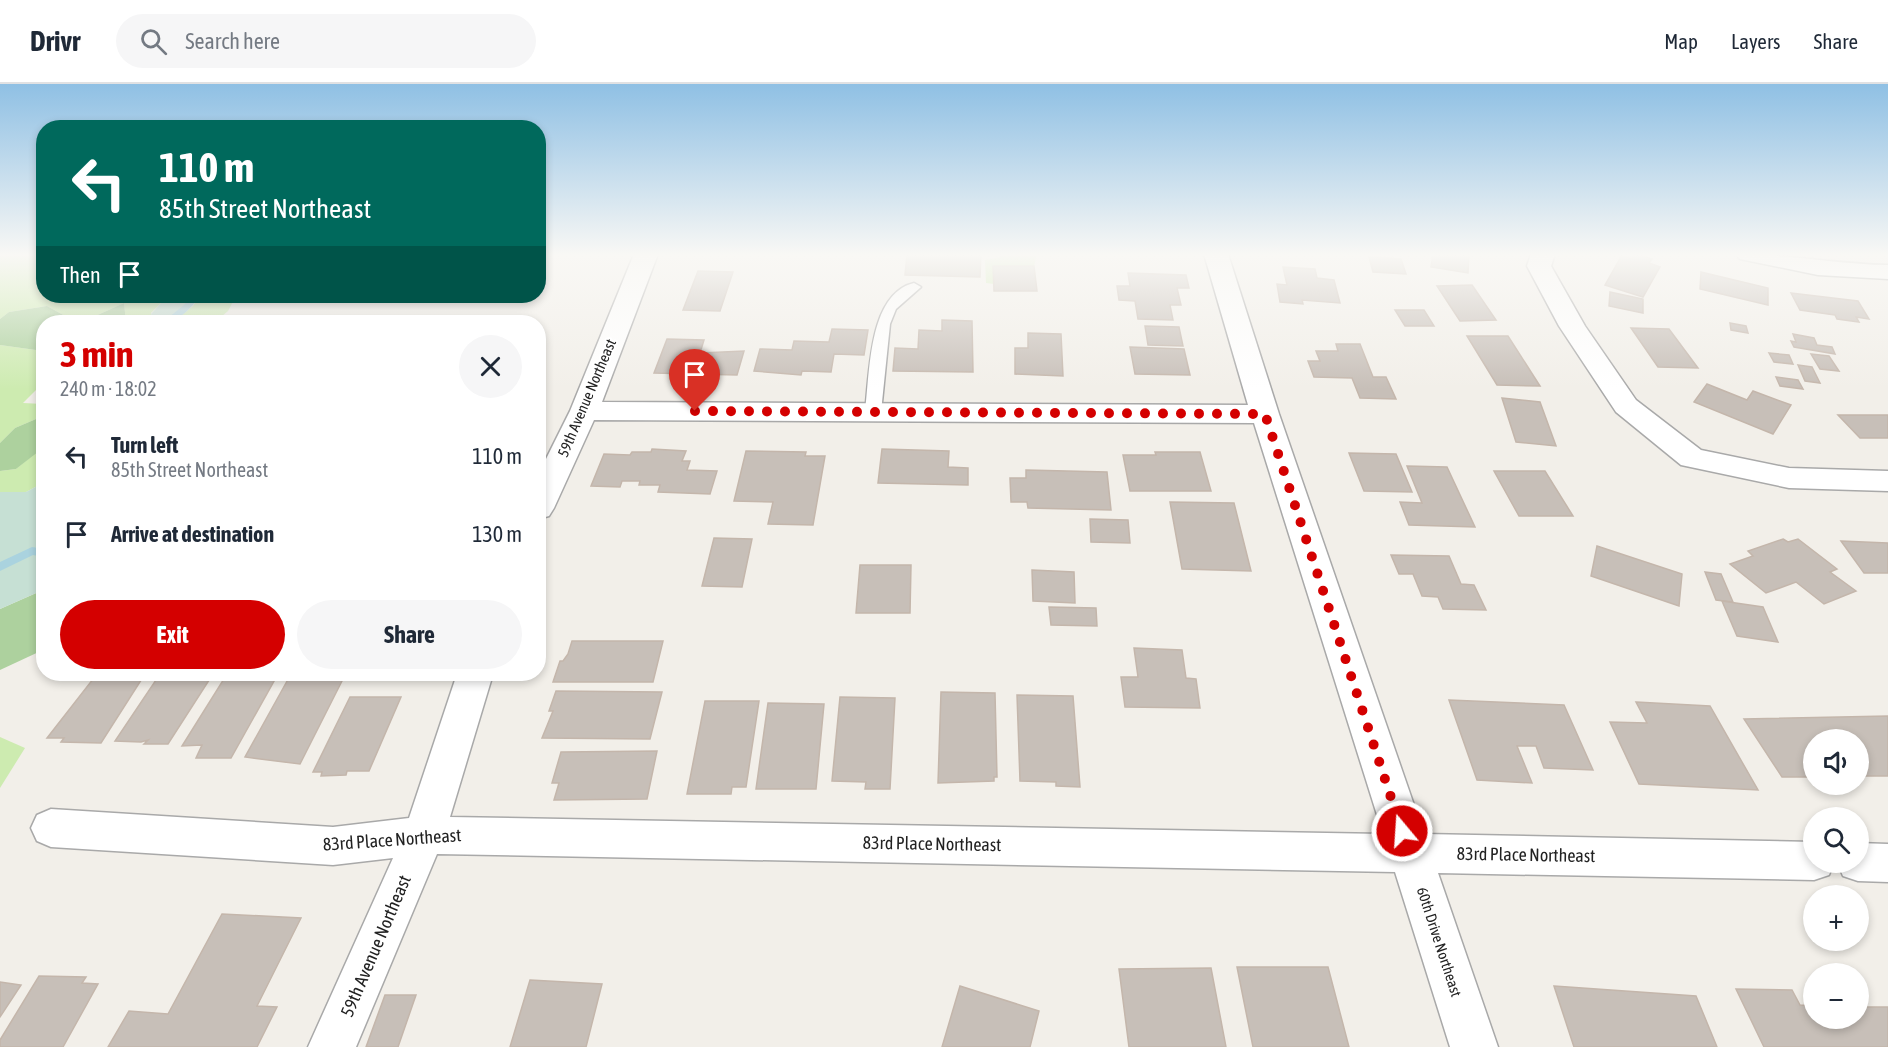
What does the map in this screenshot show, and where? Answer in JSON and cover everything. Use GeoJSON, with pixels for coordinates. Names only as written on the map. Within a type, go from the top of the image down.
{"type":"FeatureCollection","features":[{"type":"Feature","properties":{"kind":"street","name":"59th Avenue Northeast"},"geometry":{"type":"LineString","coordinates":[[546,491],[584,411],[628,299]]}},
{"type":"Feature","properties":{"kind":"street","name":"60th Drive Northeast"},"geometry":{"type":"LineString","coordinates":[[1230,299],[1265,414],[1474,1047]]}},
{"type":"Feature","properties":{"kind":"street"},"geometry":{"type":"LineString","coordinates":[[1557,299],[1626,406],[1692,458],[1789,478],[1888,481]]}},
{"type":"Feature","properties":{"kind":"street"},"geometry":{"type":"LineString","coordinates":[[584,411],[1265,414]]}},
{"type":"Feature","properties":{"kind":"street","name":"59th Avenue Northeast"},"geometry":{"type":"LineString","coordinates":[[332,1047],[424,835],[473,681]]}},
{"type":"Feature","properties":{"kind":"street","name":"83rd Place Northeast"},"geometry":{"type":"LineString","coordinates":[[51,828],[333,846],[424,835],[1803,861]]}},
{"type":"Feature","properties":{"kind":"street"},"geometry":{"type":"LineString","coordinates":[[1869,862],[1888,863]]}},
{"type":"Feature","properties":{"kind":"lane"},"geometry":{"type":"LineString","coordinates":[[873,412],[883,324],[890,306],[899,299]]}},
{"type":"Feature","properties":{"kind":"green space"},"geometry":{"type":"Polygon","coordinates":[[[0,299],[36,299],[36,303],[124,303],[98,315],[63,315],[47,306],[9,312],[0,319],[0,299]]]}},
{"type":"Feature","properties":{"kind":"green space"},"geometry":{"type":"Polygon","coordinates":[[[124,303],[161,303],[152,315],[125,315],[124,303]]]}},
{"type":"Feature","properties":{"kind":"green space"},"geometry":{"type":"Polygon","coordinates":[[[124,303],[125,315],[98,315],[124,303]]]}},
{"type":"Feature","properties":{"kind":"green space"},"geometry":{"type":"Polygon","coordinates":[[[161,303],[194,303],[181,315],[151,314],[161,303]]]}},
{"type":"Feature","properties":{"kind":"green space"},"geometry":{"type":"Polygon","coordinates":[[[195,303],[232,303],[223,315],[182,315],[195,303]]]}},
{"type":"Feature","properties":{"kind":"green space"},"geometry":{"type":"Polygon","coordinates":[[[47,306],[63,315],[36,315],[36,350],[0,345],[0,319],[9,312],[47,306]]]}},
{"type":"Feature","properties":{"kind":"green space"},"geometry":{"type":"Polygon","coordinates":[[[0,345],[36,350],[36,390],[23,403],[36,404],[36,419],[15,428],[0,443],[0,345]]]}},
{"type":"Feature","properties":{"kind":"green space"},"geometry":{"type":"Polygon","coordinates":[[[36,419],[36,453],[16,469],[0,471],[0,443],[15,428],[36,419]]]}},
{"type":"Feature","properties":{"kind":"green space"},"geometry":{"type":"Polygon","coordinates":[[[36,453],[36,487],[26,492],[0,492],[0,471],[16,469],[36,453]]]}},
{"type":"Feature","properties":{"kind":"green space"},"geometry":{"type":"Polygon","coordinates":[[[36,487],[36,593],[0,609],[0,492],[26,492],[36,487]]]}},
{"type":"Feature","properties":{"kind":"green space"},"geometry":{"type":"Polygon","coordinates":[[[36,593],[36,653],[0,670],[0,609],[36,593]]]}},
{"type":"Feature","properties":{"kind":"green space"},"geometry":{"type":"Polygon","coordinates":[[[0,737],[25,748],[0,788],[0,737]]]}},
{"type":"Feature","properties":{"kind":"building"},"geometry":{"type":"Polygon","coordinates":[[[687,299],[724,299],[720,311],[683,310],[687,299]]]}},
{"type":"Feature","properties":{"kind":"building"},"geometry":{"type":"Polygon","coordinates":[[[1180,299],[1181,305],[1170,305],[1173,320],[1138,319],[1135,301],[1119,300],[1180,299]]]}},
{"type":"Feature","properties":{"kind":"building"},"geometry":{"type":"Polygon","coordinates":[[[1279,299],[1339,299],[1340,303],[1302,300],[1303,304],[1280,302],[1279,299]]]}},
{"type":"Feature","properties":{"kind":"building"},"geometry":{"type":"Polygon","coordinates":[[[1446,299],[1482,299],[1496,320],[1460,321],[1446,299]]]}},
{"type":"Feature","properties":{"kind":"building"},"geometry":{"type":"Polygon","coordinates":[[[1610,299],[1643,299],[1643,313],[1609,306],[1610,299]]]}},
{"type":"Feature","properties":{"kind":"building"},"geometry":{"type":"Polygon","coordinates":[[[1742,299],[1768,299],[1768,305],[1742,299]]]}},
{"type":"Feature","properties":{"kind":"building"},"geometry":{"type":"Polygon","coordinates":[[[1794,299],[1858,301],[1869,319],[1856,317],[1859,322],[1837,319],[1835,315],[1800,310],[1794,299]]]}},
{"type":"Feature","properties":{"kind":"building"},"geometry":{"type":"Polygon","coordinates":[[[1395,310],[1424,310],[1434,326],[1405,326],[1395,310]]]}},
{"type":"Feature","properties":{"kind":"building"},"geometry":{"type":"Polygon","coordinates":[[[942,320],[972,321],[973,372],[893,371],[895,348],[918,349],[919,330],[942,331],[942,320]]]}},
{"type":"Feature","properties":{"kind":"building"},"geometry":{"type":"Polygon","coordinates":[[[1730,323],[1746,326],[1748,333],[1731,330],[1730,323]]]}},
{"type":"Feature","properties":{"kind":"building"},"geometry":{"type":"Polygon","coordinates":[[[1145,326],[1179,327],[1183,346],[1148,345],[1145,326]]]}},
{"type":"Feature","properties":{"kind":"building"},"geometry":{"type":"Polygon","coordinates":[[[1631,328],[1669,329],[1698,368],[1658,367],[1631,328]]]}},
{"type":"Feature","properties":{"kind":"building"},"geometry":{"type":"Polygon","coordinates":[[[832,329],[868,330],[864,355],[834,354],[831,372],[802,371],[801,375],[754,371],[760,349],[792,350],[794,341],[829,342],[832,329]]]}},
{"type":"Feature","properties":{"kind":"building"},"geometry":{"type":"Polygon","coordinates":[[[1028,333],[1061,334],[1063,376],[1015,374],[1015,348],[1028,348],[1028,333]]]}},
{"type":"Feature","properties":{"kind":"building"},"geometry":{"type":"Polygon","coordinates":[[[1793,334],[1814,338],[1817,345],[1832,347],[1835,354],[1794,347],[1791,341],[1796,342],[1793,334]]]}},
{"type":"Feature","properties":{"kind":"building"},"geometry":{"type":"Polygon","coordinates":[[[1467,336],[1508,336],[1540,386],[1497,385],[1467,336]]]}},
{"type":"Feature","properties":{"kind":"building"},"geometry":{"type":"Polygon","coordinates":[[[667,339],[704,340],[700,353],[744,351],[737,375],[654,373],[667,339]]]}},
{"type":"Feature","properties":{"kind":"building"},"geometry":{"type":"Polygon","coordinates":[[[1336,344],[1360,344],[1373,377],[1386,377],[1396,399],[1360,398],[1352,378],[1314,377],[1308,361],[1320,361],[1316,351],[1338,351],[1336,344]]]}},
{"type":"Feature","properties":{"kind":"building"},"geometry":{"type":"Polygon","coordinates":[[[1130,347],[1184,349],[1190,375],[1135,374],[1130,347]]]}},
{"type":"Feature","properties":{"kind":"building"},"geometry":{"type":"Polygon","coordinates":[[[1769,353],[1789,355],[1793,364],[1774,362],[1769,353]]]}},
{"type":"Feature","properties":{"kind":"building"},"geometry":{"type":"Polygon","coordinates":[[[1811,354],[1829,356],[1839,371],[1820,369],[1811,354]]]}},
{"type":"Feature","properties":{"kind":"building"},"geometry":{"type":"Polygon","coordinates":[[[1798,365],[1812,367],[1820,383],[1805,381],[1798,365]]]}},
{"type":"Feature","properties":{"kind":"building"},"geometry":{"type":"Polygon","coordinates":[[[1776,377],[1798,380],[1803,389],[1780,386],[1776,377]]]}},
{"type":"Feature","properties":{"kind":"building"},"geometry":{"type":"Polygon","coordinates":[[[1707,384],[1747,400],[1753,391],[1791,405],[1773,434],[1694,402],[1707,384]]]}},
{"type":"Feature","properties":{"kind":"building"},"geometry":{"type":"Polygon","coordinates":[[[1502,398],[1540,402],[1556,446],[1516,442],[1502,398]]]}},
{"type":"Feature","properties":{"kind":"building"},"geometry":{"type":"Polygon","coordinates":[[[1838,415],[1888,415],[1888,438],[1860,438],[1838,415]]]}},
{"type":"Feature","properties":{"kind":"building"},"geometry":{"type":"Polygon","coordinates":[[[652,449],[686,451],[682,461],[690,461],[687,470],[717,471],[710,494],[658,492],[660,485],[639,485],[640,481],[622,481],[620,487],[591,486],[604,454],[630,455],[632,452],[651,452],[652,449]]]}},
{"type":"Feature","properties":{"kind":"building"},"geometry":{"type":"Polygon","coordinates":[[[882,449],[949,451],[948,467],[968,468],[968,485],[878,483],[882,449]]]}},
{"type":"Feature","properties":{"kind":"building"},"geometry":{"type":"Polygon","coordinates":[[[746,451],[806,452],[805,456],[825,456],[813,525],[768,524],[773,502],[734,501],[746,451]]]}},
{"type":"Feature","properties":{"kind":"building"},"geometry":{"type":"Polygon","coordinates":[[[1155,452],[1200,452],[1211,491],[1130,491],[1123,455],[1156,455],[1155,452]]]}},
{"type":"Feature","properties":{"kind":"building"},"geometry":{"type":"Polygon","coordinates":[[[1349,453],[1396,454],[1412,492],[1364,491],[1349,453]]]}},
{"type":"Feature","properties":{"kind":"building"},"geometry":{"type":"Polygon","coordinates":[[[1407,466],[1447,467],[1475,527],[1409,525],[1400,502],[1422,503],[1407,466]]]}},
{"type":"Feature","properties":{"kind":"building"},"geometry":{"type":"Polygon","coordinates":[[[1026,470],[1107,472],[1111,510],[1028,508],[1027,502],[1011,502],[1010,478],[1026,478],[1026,470]]]}},
{"type":"Feature","properties":{"kind":"building"},"geometry":{"type":"Polygon","coordinates":[[[1494,471],[1545,471],[1573,516],[1519,516],[1494,471]]]}},
{"type":"Feature","properties":{"kind":"building"},"geometry":{"type":"Polygon","coordinates":[[[1170,502],[1234,503],[1251,571],[1182,569],[1170,502]]]}},
{"type":"Feature","properties":{"kind":"building"},"geometry":{"type":"Polygon","coordinates":[[[1090,519],[1128,520],[1130,543],[1091,542],[1090,519]]]}},
{"type":"Feature","properties":{"kind":"building"},"geometry":{"type":"Polygon","coordinates":[[[714,538],[752,539],[742,587],[702,586],[714,538]]]}},
{"type":"Feature","properties":{"kind":"building"},"geometry":{"type":"Polygon","coordinates":[[[1783,539],[1788,542],[1798,539],[1837,569],[1830,572],[1856,591],[1824,604],[1796,582],[1766,593],[1730,564],[1753,556],[1748,551],[1783,539]]]}},
{"type":"Feature","properties":{"kind":"building"},"geometry":{"type":"Polygon","coordinates":[[[1841,541],[1888,543],[1888,573],[1864,573],[1841,541]]]}},
{"type":"Feature","properties":{"kind":"building"},"geometry":{"type":"Polygon","coordinates":[[[1597,546],[1682,574],[1679,606],[1591,576],[1597,546]]]}},
{"type":"Feature","properties":{"kind":"building"},"geometry":{"type":"Polygon","coordinates":[[[1391,555],[1449,556],[1461,584],[1474,585],[1486,610],[1443,609],[1438,597],[1422,596],[1413,574],[1399,574],[1391,555]]]}},
{"type":"Feature","properties":{"kind":"building"},"geometry":{"type":"Polygon","coordinates":[[[860,565],[911,565],[910,613],[856,613],[860,565]]]}},
{"type":"Feature","properties":{"kind":"building"},"geometry":{"type":"Polygon","coordinates":[[[1032,570],[1074,572],[1075,603],[1033,601],[1032,570]]]}},
{"type":"Feature","properties":{"kind":"building"},"geometry":{"type":"Polygon","coordinates":[[[1705,572],[1721,574],[1733,602],[1716,600],[1705,572]]]}},
{"type":"Feature","properties":{"kind":"building"},"geometry":{"type":"Polygon","coordinates":[[[1722,601],[1763,607],[1778,642],[1737,636],[1722,601]]]}},
{"type":"Feature","properties":{"kind":"building"},"geometry":{"type":"Polygon","coordinates":[[[1049,607],[1096,608],[1097,626],[1051,625],[1049,607]]]}},
{"type":"Feature","properties":{"kind":"building"},"geometry":{"type":"Polygon","coordinates":[[[572,641],[663,641],[653,682],[553,682],[560,661],[563,661],[568,654],[572,641]]]}},
{"type":"Feature","properties":{"kind":"building"},"geometry":{"type":"Polygon","coordinates":[[[1134,648],[1182,650],[1186,678],[1196,679],[1200,708],[1125,707],[1121,677],[1138,677],[1134,648]]]}},
{"type":"Feature","properties":{"kind":"building"},"geometry":{"type":"Polygon","coordinates":[[[92,681],[141,681],[101,743],[61,742],[64,738],[47,738],[92,681]]]}},
{"type":"Feature","properties":{"kind":"building"},"geometry":{"type":"Polygon","coordinates":[[[155,681],[208,681],[168,744],[144,744],[148,740],[115,741],[155,681]]]}},
{"type":"Feature","properties":{"kind":"building"},"geometry":{"type":"Polygon","coordinates":[[[223,681],[274,681],[231,758],[196,758],[202,745],[182,746],[223,681]]]}},
{"type":"Feature","properties":{"kind":"building"},"geometry":{"type":"Polygon","coordinates":[[[287,681],[342,681],[300,764],[245,757],[287,681]]]}},
{"type":"Feature","properties":{"kind":"building"},"geometry":{"type":"Polygon","coordinates":[[[556,691],[662,692],[650,739],[542,738],[553,711],[549,711],[556,691]]]}},
{"type":"Feature","properties":{"kind":"building"},"geometry":{"type":"Polygon","coordinates":[[[941,692],[995,693],[997,777],[994,777],[994,781],[938,783],[941,692]]]}},
{"type":"Feature","properties":{"kind":"building"},"geometry":{"type":"Polygon","coordinates":[[[1017,695],[1073,696],[1080,787],[1056,786],[1056,782],[1020,781],[1017,695]]]}},
{"type":"Feature","properties":{"kind":"building"},"geometry":{"type":"Polygon","coordinates":[[[350,697],[401,697],[369,771],[347,771],[346,775],[321,776],[322,772],[313,772],[350,697]]]}},
{"type":"Feature","properties":{"kind":"building"},"geometry":{"type":"Polygon","coordinates":[[[840,697],[895,698],[890,789],[865,789],[866,782],[832,781],[840,697]]]}},
{"type":"Feature","properties":{"kind":"building"},"geometry":{"type":"Polygon","coordinates":[[[1449,700],[1564,705],[1593,770],[1544,768],[1536,746],[1517,746],[1532,783],[1477,780],[1449,700]]]}},
{"type":"Feature","properties":{"kind":"building"},"geometry":{"type":"Polygon","coordinates":[[[705,701],[759,701],[746,787],[732,787],[731,794],[687,794],[705,701]]]}},
{"type":"Feature","properties":{"kind":"building"},"geometry":{"type":"Polygon","coordinates":[[[1636,702],[1710,706],[1758,790],[1639,784],[1610,722],[1647,723],[1636,702]]]}},
{"type":"Feature","properties":{"kind":"building"},"geometry":{"type":"Polygon","coordinates":[[[768,703],[824,704],[816,789],[756,789],[768,703]]]}},
{"type":"Feature","properties":{"kind":"building"},"geometry":{"type":"Polygon","coordinates":[[[1888,716],[1888,776],[1869,776],[1869,729],[1803,729],[1803,777],[1782,777],[1744,719],[1888,716]]]}},
{"type":"Feature","properties":{"kind":"building"},"geometry":{"type":"Polygon","coordinates":[[[657,751],[647,799],[554,800],[559,783],[552,783],[561,752],[657,751]]]}},
{"type":"Feature","properties":{"kind":"building"},"geometry":{"type":"Polygon","coordinates":[[[222,914],[301,918],[257,1006],[277,1007],[257,1047],[108,1047],[129,1011],[168,1014],[222,914]]]}},
{"type":"Feature","properties":{"kind":"building"},"geometry":{"type":"Polygon","coordinates":[[[1237,967],[1328,967],[1349,1047],[1253,1047],[1237,967]]]}},
{"type":"Feature","properties":{"kind":"building"},"geometry":{"type":"Polygon","coordinates":[[[1211,968],[1226,1047],[1129,1047],[1119,969],[1211,968]]]}},
{"type":"Feature","properties":{"kind":"building"},"geometry":{"type":"Polygon","coordinates":[[[39,976],[86,977],[82,983],[98,984],[63,1047],[0,1047],[0,1040],[39,976]]]}},
{"type":"Feature","properties":{"kind":"building"},"geometry":{"type":"Polygon","coordinates":[[[530,980],[602,984],[586,1047],[510,1047],[530,980]]]}},
{"type":"Feature","properties":{"kind":"building"},"geometry":{"type":"Polygon","coordinates":[[[0,982],[21,985],[0,1017],[0,982]]]}},
{"type":"Feature","properties":{"kind":"building"},"geometry":{"type":"Polygon","coordinates":[[[960,986],[1039,1011],[1030,1047],[942,1047],[960,986]]]}},
{"type":"Feature","properties":{"kind":"building"},"geometry":{"type":"Polygon","coordinates":[[[1554,986],[1696,996],[1717,1047],[1574,1047],[1554,986]]]}},
{"type":"Feature","properties":{"kind":"building"},"geometry":{"type":"Polygon","coordinates":[[[1736,989],[1792,990],[1800,1005],[1803,1005],[1803,1029],[1869,1029],[1869,1007],[1888,1007],[1888,1047],[1764,1047],[1736,989]]]}},
{"type":"Feature","properties":{"kind":"building"},"geometry":{"type":"Polygon","coordinates":[[[385,995],[416,995],[398,1047],[366,1047],[385,995]]]}},
{"type":"Feature","properties":{"kind":"waterway"},"geometry":{"type":"LineString","coordinates":[[176,315],[190,303]]}},
{"type":"Feature","properties":{"kind":"waterway"},"geometry":{"type":"LineString","coordinates":[[0,567],[32,551],[36,552]]}},
{"type":"Feature","properties":{"kind":"route"},"geometry":{"type":"LineString","coordinates":[[695,411],[1265,414],[1402,831]]}}]}
